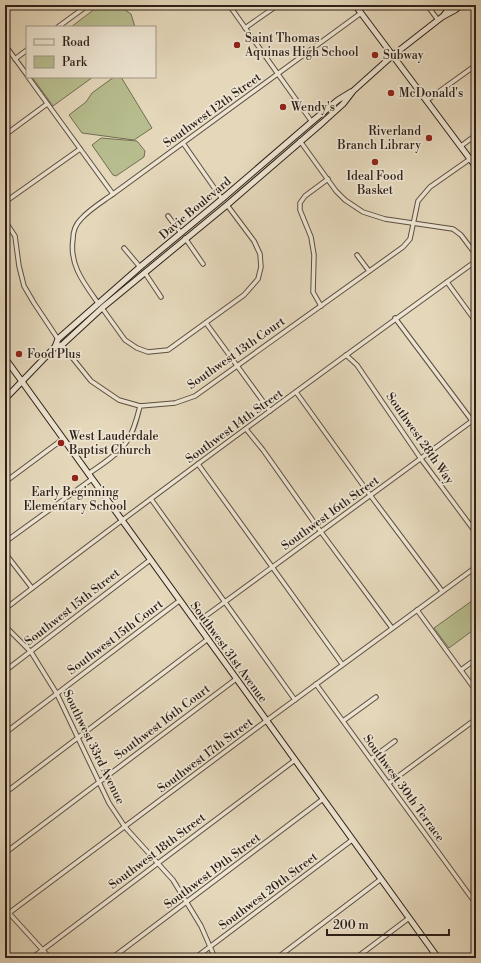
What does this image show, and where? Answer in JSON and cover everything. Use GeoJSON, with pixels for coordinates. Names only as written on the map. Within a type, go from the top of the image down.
{"type":"FeatureCollection","features":[{"type":"Feature","properties":{"kind":"main road"},"geometry":{"type":"LineString","coordinates":[[355,5],[476,167]]}},
{"type":"Feature","properties":{"kind":"main road","name":"Davie Boulevard"},"geometry":{"type":"LineString","coordinates":[[440,19],[452,5]]}},
{"type":"Feature","properties":{"kind":"main road","name":"Davie Boulevard"},"geometry":{"type":"LineString","coordinates":[[55,347],[62,345],[102,308],[185,238],[227,205],[342,104],[353,91],[392,56],[440,19],[461,5]]}},
{"type":"Feature","properties":{"kind":"main road","name":"Davie Boulevard"},"geometry":{"type":"LineString","coordinates":[[5,399],[55,347],[58,339],[98,303],[338,100],[353,91]]}},
{"type":"Feature","properties":{"kind":"main road"},"geometry":{"type":"LineString","coordinates":[[300,141],[313,126],[312,122]]}},
{"type":"Feature","properties":{"kind":"main road"},"geometry":{"type":"LineString","coordinates":[[185,238],[186,232],[197,220]]}},
{"type":"Feature","properties":{"kind":"main road"},"geometry":{"type":"LineString","coordinates":[[83,326],[98,308],[98,303]]}},
{"type":"Feature","properties":{"kind":"main road","name":"Southwest 31st Avenue"},"geometry":{"type":"LineString","coordinates":[[5,358],[437,958]]}},
{"type":"Feature","properties":{"kind":"street"},"geometry":{"type":"LineString","coordinates":[[59,26],[88,5]]}},
{"type":"Feature","properties":{"kind":"street"},"geometry":{"type":"LineString","coordinates":[[229,5],[312,122]]}},
{"type":"Feature","properties":{"kind":"street"},"geometry":{"type":"LineString","coordinates":[[245,28],[278,5]]}},
{"type":"Feature","properties":{"kind":"street"},"geometry":{"type":"LineString","coordinates":[[427,5],[440,19]]}},
{"type":"Feature","properties":{"kind":"street","name":"Southwest 12th Street"},"geometry":{"type":"LineString","coordinates":[[98,303],[80,277],[74,264],[71,249],[72,241],[73,234],[80,220],[113,194],[361,13]]}},
{"type":"Feature","properties":{"kind":"street"},"geometry":{"type":"LineString","coordinates":[[5,45],[26,73]]}},
{"type":"Feature","properties":{"kind":"street"},"geometry":{"type":"LineString","coordinates":[[15,59],[26,51]]}},
{"type":"Feature","properties":{"kind":"street"},"geometry":{"type":"LineString","coordinates":[[426,101],[476,65]]}},
{"type":"Feature","properties":{"kind":"street"},"geometry":{"type":"LineString","coordinates":[[29,78],[113,194]]}},
{"type":"Feature","properties":{"kind":"street"},"geometry":{"type":"LineString","coordinates":[[5,133],[48,104]]}},
{"type":"Feature","properties":{"kind":"street"},"geometry":{"type":"LineString","coordinates":[[461,146],[476,135]]}},
{"type":"Feature","properties":{"kind":"street"},"geometry":{"type":"LineString","coordinates":[[300,141],[328,180],[345,200],[363,212],[385,218],[453,229],[461,235],[476,255]]}},
{"type":"Feature","properties":{"kind":"street"},"geometry":{"type":"LineString","coordinates":[[183,143],[222,199]]}},
{"type":"Feature","properties":{"kind":"street"},"geometry":{"type":"LineString","coordinates":[[5,202],[80,149]]}},
{"type":"Feature","properties":{"kind":"street","name":"Southwest 13th Court"},"geometry":{"type":"LineString","coordinates":[[140,406],[175,403],[195,396],[403,247],[410,239],[418,201],[430,187],[470,159]]}},
{"type":"Feature","properties":{"kind":"street"},"geometry":{"type":"LineString","coordinates":[[321,306],[313,292],[314,255],[311,236],[300,210],[300,203],[305,196],[328,180]]}},
{"type":"Feature","properties":{"kind":"street"},"geometry":{"type":"LineString","coordinates":[[102,308],[125,340],[137,348],[148,352],[168,350],[244,296],[258,279],[261,267],[260,254],[254,241],[227,205]]}},
{"type":"Feature","properties":{"kind":"street"},"geometry":{"type":"LineString","coordinates":[[168,216],[181,233]]}},
{"type":"Feature","properties":{"kind":"street"},"geometry":{"type":"LineString","coordinates":[[5,221],[15,236],[19,266],[24,286],[34,304],[58,339]]}},
{"type":"Feature","properties":{"kind":"street"},"geometry":{"type":"LineString","coordinates":[[185,238],[203,264]]}},
{"type":"Feature","properties":{"kind":"street"},"geometry":{"type":"LineString","coordinates":[[124,248],[140,267]]}},
{"type":"Feature","properties":{"kind":"street"},"geometry":{"type":"LineString","coordinates":[[357,255],[369,271]]}},
{"type":"Feature","properties":{"kind":"street","name":"Southwest 14th Street"},"geometry":{"type":"LineString","coordinates":[[5,609],[246,428],[395,318],[476,261]]}},
{"type":"Feature","properties":{"kind":"street"},"geometry":{"type":"LineString","coordinates":[[144,273],[161,297]]}},
{"type":"Feature","properties":{"kind":"street"},"geometry":{"type":"LineString","coordinates":[[447,282],[476,322]]}},
{"type":"Feature","properties":{"kind":"street"},"geometry":{"type":"LineString","coordinates":[[395,318],[476,426]]}},
{"type":"Feature","properties":{"kind":"street"},"geometry":{"type":"LineString","coordinates":[[206,323],[270,411]]}},
{"type":"Feature","properties":{"kind":"street"},"geometry":{"type":"LineString","coordinates":[[62,345],[90,382],[119,400],[140,406],[135,424],[127,442],[88,474]]}},
{"type":"Feature","properties":{"kind":"street","name":"Southwest 28th Way"},"geometry":{"type":"LineString","coordinates":[[346,355],[357,365],[421,459],[476,533]]}},
{"type":"Feature","properties":{"kind":"street"},"geometry":{"type":"LineString","coordinates":[[296,392],[442,592]]}},
{"type":"Feature","properties":{"kind":"street","name":"Southwest 16th Street"},"geometry":{"type":"LineString","coordinates":[[196,623],[476,418]]}},
{"type":"Feature","properties":{"kind":"street"},"geometry":{"type":"LineString","coordinates":[[246,428],[392,628]]}},
{"type":"Feature","properties":{"kind":"street"},"geometry":{"type":"LineString","coordinates":[[5,482],[63,439]]}},
{"type":"Feature","properties":{"kind":"street"},"geometry":{"type":"LineString","coordinates":[[198,464],[342,664]]}},
{"type":"Feature","properties":{"kind":"street"},"geometry":{"type":"LineString","coordinates":[[5,542],[92,479]]}},
{"type":"Feature","properties":{"kind":"street"},"geometry":{"type":"LineString","coordinates":[[151,499],[295,700]]}},
{"type":"Feature","properties":{"kind":"street"},"geometry":{"type":"LineString","coordinates":[[5,553],[32,588]]}},
{"type":"Feature","properties":{"kind":"street","name":"Southwest 15th Street"},"geometry":{"type":"LineString","coordinates":[[5,671],[150,560]]}},
{"type":"Feature","properties":{"kind":"street","name":"Southwest 17th Street"},"geometry":{"type":"LineString","coordinates":[[5,916],[342,664],[476,567]]}},
{"type":"Feature","properties":{"kind":"street","name":"Southwest 15th Court"},"geometry":{"type":"LineString","coordinates":[[5,733],[179,600]]}},
{"type":"Feature","properties":{"kind":"street"},"geometry":{"type":"LineString","coordinates":[[417,610],[476,691]]}},
{"type":"Feature","properties":{"kind":"street","name":"Southwest 33rd Avenue"},"geometry":{"type":"LineString","coordinates":[[5,626],[31,652],[57,694],[98,783],[109,803],[125,827],[173,880],[211,946],[215,958]]}},
{"type":"Feature","properties":{"kind":"street"},"geometry":{"type":"LineString","coordinates":[[5,793],[208,640]]}},
{"type":"Feature","properties":{"kind":"street"},"geometry":{"type":"LineString","coordinates":[[461,670],[476,659]]}},
{"type":"Feature","properties":{"kind":"street","name":"Southwest 16th Court"},"geometry":{"type":"LineString","coordinates":[[5,853],[236,679]]}},
{"type":"Feature","properties":{"kind":"street","name":"Southwest 30th Terrace"},"geometry":{"type":"LineString","coordinates":[[316,684],[476,904]]}},
{"type":"Feature","properties":{"kind":"street"},"geometry":{"type":"LineString","coordinates":[[343,721],[376,697]]}},
{"type":"Feature","properties":{"kind":"street"},"geometry":{"type":"LineString","coordinates":[[389,783],[476,719]]}},
{"type":"Feature","properties":{"kind":"street"},"geometry":{"type":"LineString","coordinates":[[371,759],[395,741]]}},
{"type":"Feature","properties":{"kind":"street","name":"Southwest 18th Street"},"geometry":{"type":"LineString","coordinates":[[32,958],[295,760]]}},
{"type":"Feature","properties":{"kind":"street","name":"Southwest 19th Street"},"geometry":{"type":"LineString","coordinates":[[112,958],[323,799]]}},
{"type":"Feature","properties":{"kind":"street","name":"Southwest 20th Street"},"geometry":{"type":"LineString","coordinates":[[195,958],[352,840]]}},
{"type":"Feature","properties":{"kind":"street"},"geometry":{"type":"LineString","coordinates":[[277,958],[380,879]]}},
{"type":"Feature","properties":{"kind":"street"},"geometry":{"type":"LineString","coordinates":[[9,914],[50,958]]}},
{"type":"Feature","properties":{"kind":"street"},"geometry":{"type":"LineString","coordinates":[[356,958],[409,918]]}},
{"type":"Feature","properties":{"kind":"green space"},"geometry":{"type":"Polygon","coordinates":[[[100,5],[118,5],[131,14],[135,26],[72,26],[100,5]]]}},
{"type":"Feature","properties":{"kind":"green space"},"geometry":{"type":"Polygon","coordinates":[[[33,78],[92,78],[53,106],[33,78]]]}},
{"type":"Feature","properties":{"kind":"green space"},"geometry":{"type":"Polygon","coordinates":[[[113,78],[122,78],[152,128],[134,140],[82,133],[69,115],[86,102],[92,93],[113,78]]]}},
{"type":"Feature","properties":{"kind":"green space"},"geometry":{"type":"Polygon","coordinates":[[[101,138],[137,141],[145,151],[144,157],[116,176],[113,175],[92,145],[101,138]]]}},
{"type":"Feature","properties":{"kind":"green space"},"geometry":{"type":"Polygon","coordinates":[[[476,598],[476,628],[449,648],[434,628],[476,598]]]}},
{"type":"Feature","properties":{"kind":"waterway"},"geometry":{"type":"LineString","coordinates":[[473,578],[476,582]]}},
{"type":"Feature","properties":{"kind":"place","name":"Saint Thomas Aquinas High School"},"geometry":{"type":"Point","coordinates":[237,45]}},
{"type":"Feature","properties":{"kind":"place","name":"Subway"},"geometry":{"type":"Point","coordinates":[375,55]}},
{"type":"Feature","properties":{"kind":"place","name":"McDonald's"},"geometry":{"type":"Point","coordinates":[391,93]}},
{"type":"Feature","properties":{"kind":"place","name":"Wendy's"},"geometry":{"type":"Point","coordinates":[283,107]}},
{"type":"Feature","properties":{"kind":"place","name":"Riverland Branch Library"},"geometry":{"type":"Point","coordinates":[429,138]}},
{"type":"Feature","properties":{"kind":"place","name":"Ideal Food Basket"},"geometry":{"type":"Point","coordinates":[375,162]}},
{"type":"Feature","properties":{"kind":"place","name":"Food Plus"},"geometry":{"type":"Point","coordinates":[19,354]}},
{"type":"Feature","properties":{"kind":"place","name":"West Lauderdale Baptist Church"},"geometry":{"type":"Point","coordinates":[61,443]}},
{"type":"Feature","properties":{"kind":"place","name":"Early Beginning Elementary School"},"geometry":{"type":"Point","coordinates":[75,478]}}]}
